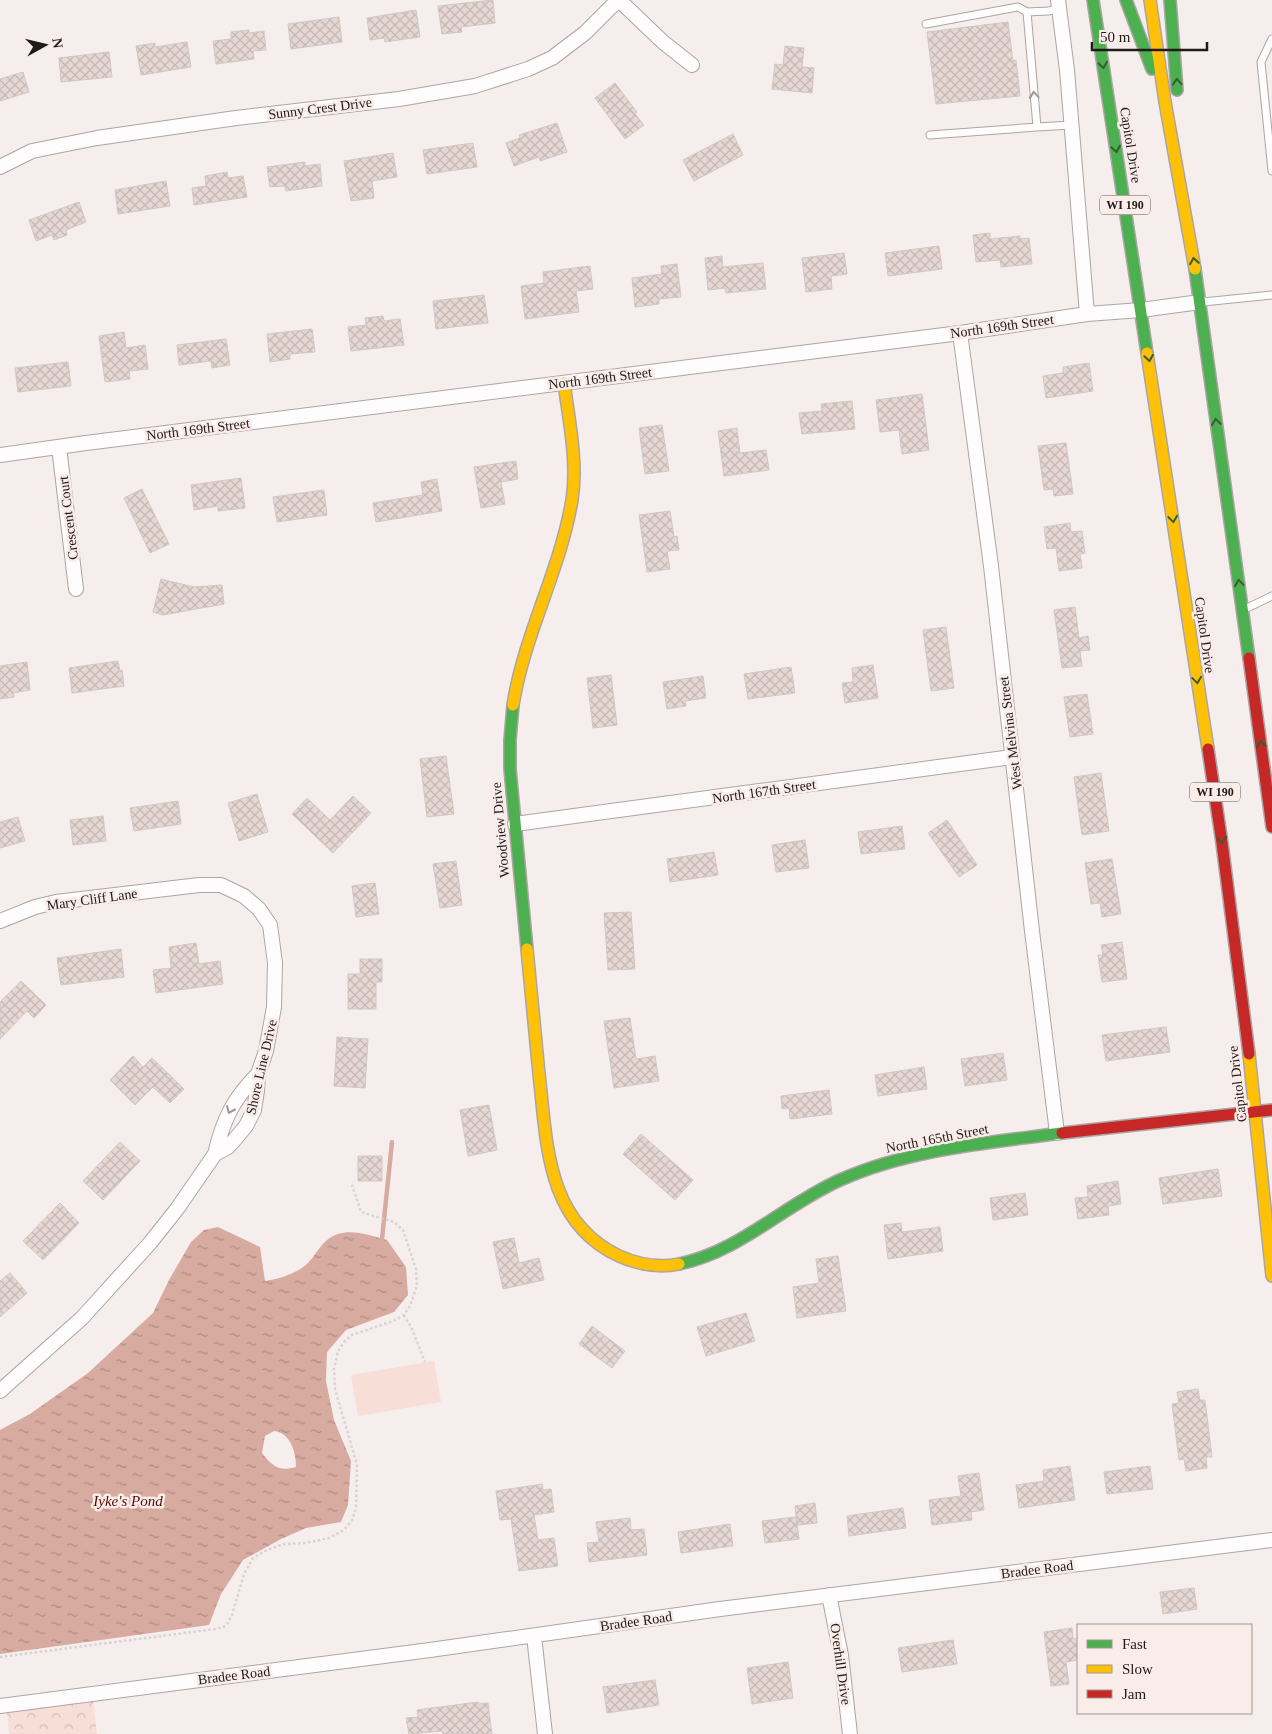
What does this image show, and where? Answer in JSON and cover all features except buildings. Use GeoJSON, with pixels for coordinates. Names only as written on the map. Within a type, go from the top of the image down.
{"type":"FeatureCollection","features":[{"type":"Feature","properties":{"kind":"main road","name":"Capitol Drive"},"geometry":{"type":"LineString","coordinates":[[1093,0],[1142,310],[1222,843],[1256,1112],[1272,1276]]}},
{"type":"Feature","properties":{"kind":"main road"},"geometry":{"type":"LineString","coordinates":[[1126,0],[1165,102]]}},
{"type":"Feature","properties":{"kind":"main road"},"geometry":{"type":"LineString","coordinates":[[1150,0],[1165,102],[1187,218],[1200,302],[1272,827]]}},
{"type":"Feature","properties":{"kind":"main road"},"geometry":{"type":"LineString","coordinates":[[1170,0],[1178,99]]}},
{"type":"Feature","properties":{"kind":"main road"},"geometry":{"type":"LineString","coordinates":[[1179,119],[1187,218]]}},
{"type":"Feature","properties":{"kind":"main road","name":"Woodview Drive"},"geometry":{"type":"LineString","coordinates":[[564,383],[573,459],[572,499],[562,544],[518,683],[512,710],[509,759],[511,794],[543,1110],[552,1167],[565,1206],[577,1223],[589,1237],[617,1256]]}},
{"type":"Feature","properties":{"kind":"main road","name":"North 165th Street"},"geometry":{"type":"LineString","coordinates":[[617,1256],[650,1265],[674,1265],[696,1260],[724,1249],[809,1196],[836,1182],[908,1157],[1057,1133],[1272,1110]]}},
{"type":"Feature","properties":{"kind":"street"},"geometry":{"type":"LineString","coordinates":[[618,0],[663,42],[692,65]]}},
{"type":"Feature","properties":{"kind":"street","name":"Sunny Crest Drive"},"geometry":{"type":"LineString","coordinates":[[0,167],[32,151],[88,139],[236,118],[399,99],[475,86],[528,69],[552,58],[586,33],[618,0]]}},
{"type":"Feature","properties":{"kind":"street"},"geometry":{"type":"LineString","coordinates":[[1059,4],[1067,70],[1087,314]]}},
{"type":"Feature","properties":{"kind":"street","name":"North 169th Street"},"geometry":{"type":"LineString","coordinates":[[0,455],[960,333],[1087,314],[1142,310],[1200,302]]}},
{"type":"Feature","properties":{"kind":"street","name":"West Melvina Street"},"geometry":{"type":"LineString","coordinates":[[960,333],[991,566],[1057,1133]]}},
{"type":"Feature","properties":{"kind":"street","name":"Crescent Court"},"geometry":{"type":"LineString","coordinates":[[60,447],[76,588]]}},
{"type":"Feature","properties":{"kind":"street","name":"North 167th Street"},"geometry":{"type":"LineString","coordinates":[[515,824],[1012,757]]}},
{"type":"Feature","properties":{"kind":"street","name":"Shore Line Drive"},"geometry":{"type":"LineString","coordinates":[[0,1391],[82,1318],[150,1243],[177,1209],[215,1154],[228,1147],[246,1126],[254,1110],[258,1074],[266,1052],[274,1007],[275,963],[270,926],[259,909],[244,896],[221,885],[199,885],[156,890]]}},
{"type":"Feature","properties":{"kind":"street","name":"Mary Cliff Lane"},"geometry":{"type":"LineString","coordinates":[[0,921],[35,907],[56,902],[156,890]]}},
{"type":"Feature","properties":{"kind":"street"},"geometry":{"type":"LineString","coordinates":[[215,1154],[220,1136],[235,1100],[244,1087],[258,1074]]}},
{"type":"Feature","properties":{"kind":"street","name":"Bradee Road"},"geometry":{"type":"LineString","coordinates":[[0,1706],[829,1595],[1272,1540]]}},
{"type":"Feature","properties":{"kind":"street","name":"Overhill Drive"},"geometry":{"type":"LineString","coordinates":[[829,1595],[841,1655],[850,1734]]}},
{"type":"Feature","properties":{"kind":"street"},"geometry":{"type":"LineString","coordinates":[[534,1636],[545,1734]]}},
{"type":"Feature","properties":{"kind":"lane"},"geometry":{"type":"LineString","coordinates":[[926,24],[1018,7],[1027,12],[1048,11],[1059,4]]}},
{"type":"Feature","properties":{"kind":"lane"},"geometry":{"type":"LineString","coordinates":[[1027,12],[1037,127]]}},
{"type":"Feature","properties":{"kind":"lane"},"geometry":{"type":"LineString","coordinates":[[1272,39],[1262,62],[1268,91],[1272,171]]}},
{"type":"Feature","properties":{"kind":"lane"},"geometry":{"type":"LineString","coordinates":[[930,135],[1071,125]]}},
{"type":"Feature","properties":{"kind":"lane"},"geometry":{"type":"LineString","coordinates":[[1200,302],[1272,295]]}},
{"type":"Feature","properties":{"kind":"lane"},"geometry":{"type":"LineString","coordinates":[[1242,611],[1272,596]]}},
{"type":"Feature","properties":{"kind":"path"},"geometry":{"type":"LineString","coordinates":[[0,1657],[226,1626],[232,1615],[244,1574],[253,1558],[284,1544],[306,1544],[329,1538],[344,1530],[352,1520],[356,1508],[357,1464],[335,1389],[334,1369],[338,1351],[352,1335],[393,1321],[404,1315],[410,1306],[417,1286],[416,1269],[403,1230],[394,1222],[361,1212],[351,1182]]}},
{"type":"Feature","properties":{"kind":"path"},"geometry":{"type":"LineString","coordinates":[[404,1315],[416,1337],[426,1362]]}},
{"type":"Feature","properties":{"kind":"green space"},"geometry":{"type":"Polygon","coordinates":[[[434,1361],[441,1402],[358,1416],[351,1375],[434,1361]]]}},
{"type":"Feature","properties":{"kind":"green space"},"geometry":{"type":"Polygon","coordinates":[[[93,1700],[97,1734],[9,1734],[7,1712],[93,1700]]]}},
{"type":"Feature","properties":{"kind":"water","name":"Iyke's Pond"},"geometry":{"type":"Polygon","coordinates":[[[218,1227],[260,1247],[265,1281],[294,1273],[308,1263],[328,1239],[338,1234],[350,1232],[387,1240],[406,1267],[408,1295],[394,1312],[346,1330],[327,1352],[326,1381],[334,1420],[351,1461],[348,1505],[341,1522],[306,1528],[281,1539],[243,1560],[221,1594],[209,1625],[0,1654],[0,1430],[30,1414],[88,1373],[153,1313],[191,1242],[204,1230],[218,1227]],[[274,1431],[265,1436],[262,1453],[276,1467],[285,1469],[296,1467],[294,1450],[285,1436],[274,1431]]]}},
{"type":"Feature","properties":{"kind":"waterway"},"geometry":{"type":"LineString","coordinates":[[382,1239],[392,1142]]}},
{"type":"Feature","properties":{"kind":"traffic: fast"},"geometry":{"type":"LineString","coordinates":[[1093,0],[1147,353]]}},
{"type":"Feature","properties":{"kind":"traffic: fast"},"geometry":{"type":"LineString","coordinates":[[1126,0],[1152,69]]}},
{"type":"Feature","properties":{"kind":"traffic: fast"},"geometry":{"type":"LineString","coordinates":[[1170,0],[1177,90]]}},
{"type":"Feature","properties":{"kind":"traffic: fast"},"geometry":{"type":"LineString","coordinates":[[1195,269],[1249,658]]}},
{"type":"Feature","properties":{"kind":"traffic: fast"},"geometry":{"type":"LineString","coordinates":[[513,705],[510,769],[527,949]]}},
{"type":"Feature","properties":{"kind":"traffic: fast"},"geometry":{"type":"LineString","coordinates":[[679,1264],[701,1258],[742,1239],[819,1190],[866,1169],[921,1154],[977,1144],[1062,1133]]}},
{"type":"Feature","properties":{"kind":"traffic: slow"},"geometry":{"type":"LineString","coordinates":[[1150,0],[1165,102],[1195,269]]}},
{"type":"Feature","properties":{"kind":"traffic: slow"},"geometry":{"type":"LineString","coordinates":[[1147,353],[1208,749]]}},
{"type":"Feature","properties":{"kind":"traffic: slow"},"geometry":{"type":"LineString","coordinates":[[513,705],[525,653],[559,552],[572,500],[574,486],[573,456],[564,383]]}},
{"type":"Feature","properties":{"kind":"traffic: slow"},"geometry":{"type":"LineString","coordinates":[[527,949],[545,1127],[555,1178],[564,1202],[577,1223],[595,1241],[619,1256],[648,1264],[664,1266],[679,1264]]}},
{"type":"Feature","properties":{"kind":"traffic: slow"},"geometry":{"type":"LineString","coordinates":[[1249,1054],[1272,1276]]}},
{"type":"Feature","properties":{"kind":"traffic: jam"},"geometry":{"type":"LineString","coordinates":[[1249,658],[1272,827]]}},
{"type":"Feature","properties":{"kind":"traffic: jam"},"geometry":{"type":"LineString","coordinates":[[1208,749],[1249,1054]]}},
{"type":"Feature","properties":{"kind":"traffic: jam"},"geometry":{"type":"LineString","coordinates":[[1062,1133],[1272,1110]]}}]}
